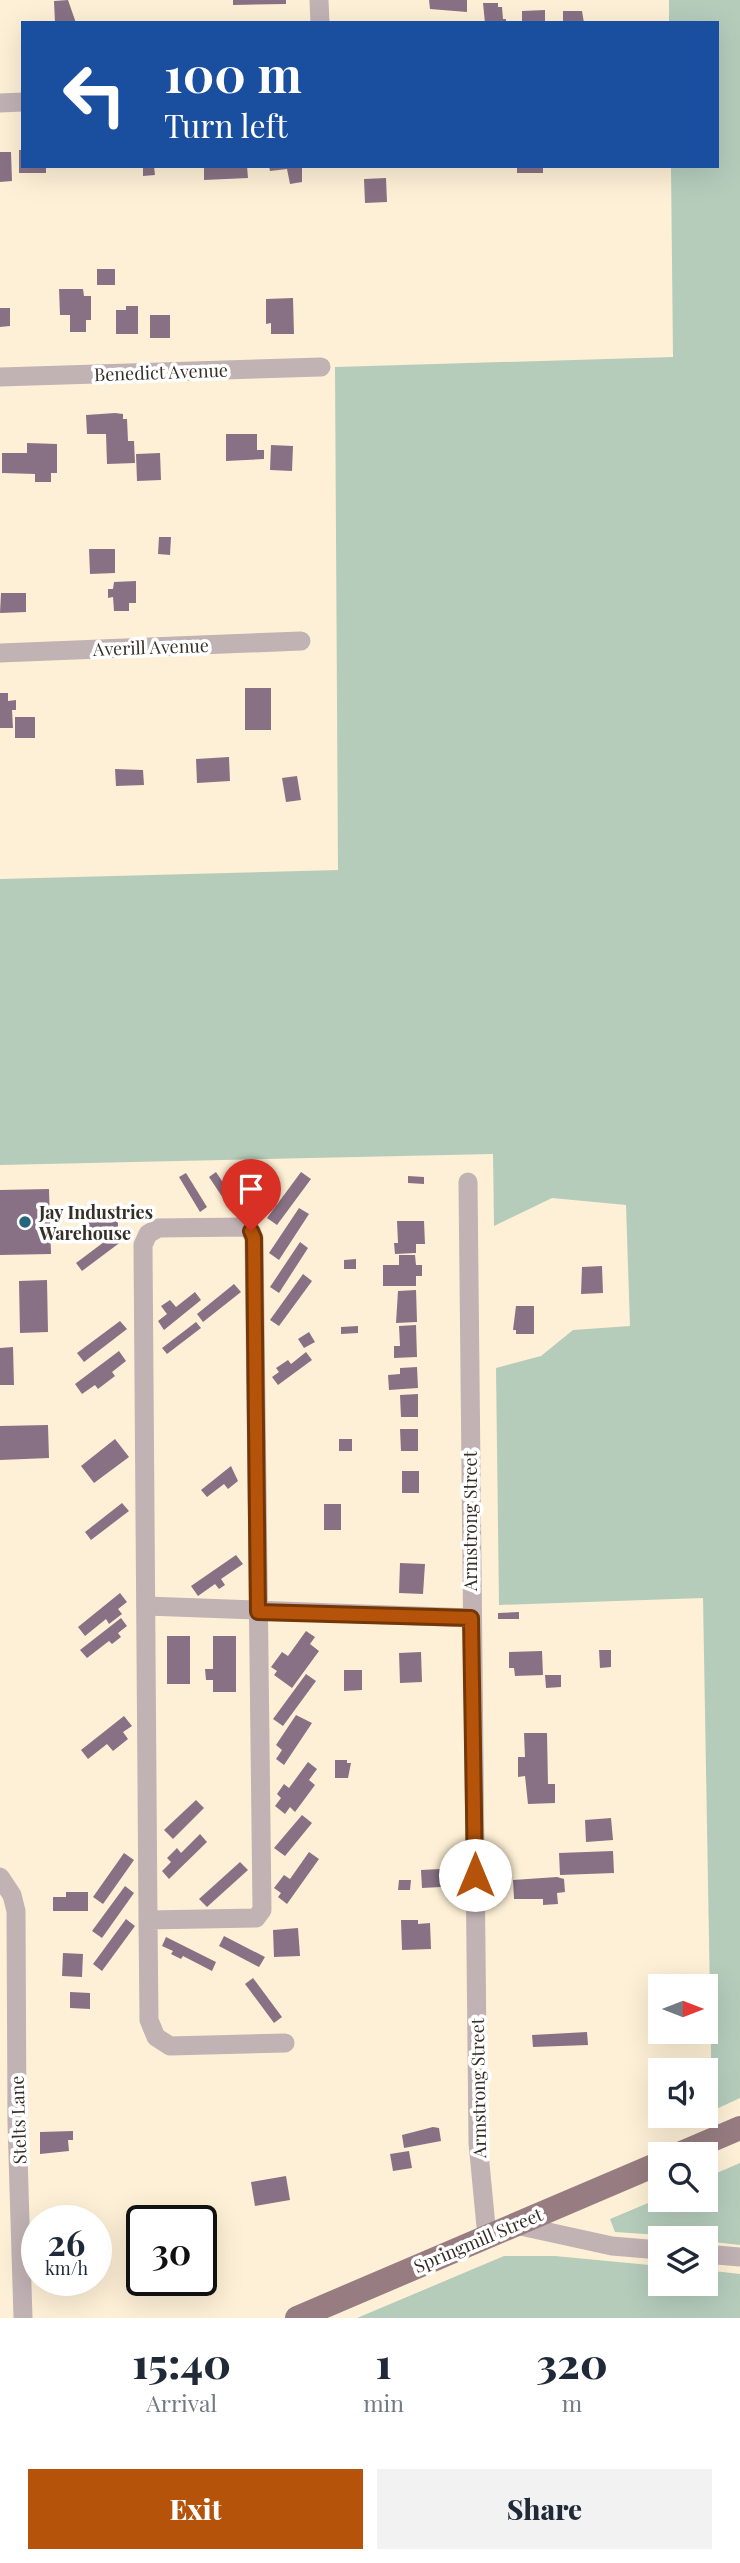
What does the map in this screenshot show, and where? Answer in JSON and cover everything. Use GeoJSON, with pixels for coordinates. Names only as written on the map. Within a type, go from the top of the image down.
{"type":"FeatureCollection","features":[{"type":"Feature","properties":{"kind":"main road"},"geometry":{"type":"LineString","coordinates":[[707,2142],[740,2128]]}},
{"type":"Feature","properties":{"kind":"main road","name":"Springmill Street"},"geometry":{"type":"LineString","coordinates":[[297,2318],[648,2168]]}},
{"type":"Feature","properties":{"kind":"street"},"geometry":{"type":"LineString","coordinates":[[319,0],[320,21]]}},
{"type":"Feature","properties":{"kind":"street"},"geometry":{"type":"LineString","coordinates":[[0,103],[21,102]]}},
{"type":"Feature","properties":{"kind":"street","name":"Benedict Avenue"},"geometry":{"type":"LineString","coordinates":[[0,377],[321,366]]}},
{"type":"Feature","properties":{"kind":"street","name":"Averill Avenue"},"geometry":{"type":"LineString","coordinates":[[0,653],[301,641]]}},
{"type":"Feature","properties":{"kind":"street","name":"Armstrong Street"},"geometry":{"type":"LineString","coordinates":[[468,1182],[478,2143],[487,2237]]}},
{"type":"Feature","properties":{"kind":"street"},"geometry":{"type":"LineString","coordinates":[[148,1920],[256,1918],[261,1915],[254,1238],[251,1231],[244,1227],[158,1228],[148,1234],[143,1245],[148,1920],[149,2020],[156,2037],[170,2046],[285,2043]]}},
{"type":"Feature","properties":{"kind":"street"},"geometry":{"type":"LineString","coordinates":[[146,1606],[471,1618]]}},
{"type":"Feature","properties":{"kind":"street","name":"Stelts Lane"},"geometry":{"type":"LineString","coordinates":[[3,1880],[16,1911],[16,2068],[23,2318]]}},
{"type":"Feature","properties":{"kind":"street"},"geometry":{"type":"LineString","coordinates":[[516,2225],[612,2246],[648,2249]]}},
{"type":"Feature","properties":{"kind":"street"},"geometry":{"type":"LineString","coordinates":[[718,2255],[740,2258]]}},
{"type":"Feature","properties":{"kind":"green space"},"geometry":{"type":"Polygon","coordinates":[[[669,0],[740,0],[740,2098],[718,2108],[718,2058],[711,2058],[711,2044],[718,2044],[718,1974],[710,1974],[703,1598],[499,1605],[496,1368],[541,1356],[573,1330],[630,1326],[626,1205],[552,1198],[494,1226],[493,1154],[0,1165],[0,879],[338,870],[335,367],[673,357],[671,168],[719,168],[719,21],[669,21],[669,0]]]}},
{"type":"Feature","properties":{"kind":"green space"},"geometry":{"type":"Polygon","coordinates":[[[740,2163],[740,2245],[718,2242],[718,2226],[648,2226],[648,2234],[615,2232],[610,2219],[648,2203],[648,2212],[718,2212],[718,2172],[740,2163]]]}},
{"type":"Feature","properties":{"kind":"green space"},"geometry":{"type":"Polygon","coordinates":[[[504,2256],[555,2256],[648,2265],[648,2296],[718,2296],[718,2271],[740,2274],[740,2318],[357,2318],[504,2256]]]}},
{"type":"Feature","properties":{"kind":"building"},"geometry":{"type":"Polygon","coordinates":[[[68,0],[75,21],[55,21],[54,1],[68,0]]]}},
{"type":"Feature","properties":{"kind":"building"},"geometry":{"type":"Polygon","coordinates":[[[233,0],[286,0],[286,4],[233,5],[233,0]]]}},
{"type":"Feature","properties":{"kind":"building"},"geometry":{"type":"Polygon","coordinates":[[[429,0],[467,0],[467,12],[430,9],[429,0]]]}},
{"type":"Feature","properties":{"kind":"building"},"geometry":{"type":"Polygon","coordinates":[[[483,3],[498,3],[506,21],[485,21],[483,3]]]}},
{"type":"Feature","properties":{"kind":"building"},"geometry":{"type":"Polygon","coordinates":[[[545,10],[545,21],[522,21],[522,11],[545,10]]]}},
{"type":"Feature","properties":{"kind":"building"},"geometry":{"type":"Polygon","coordinates":[[[563,11],[582,11],[584,21],[563,21],[563,11]]]}},
{"type":"Feature","properties":{"kind":"building"},"geometry":{"type":"Polygon","coordinates":[[[19,150],[21,168],[46,168],[46,173],[19,173],[19,150]]]}},
{"type":"Feature","properties":{"kind":"building"},"geometry":{"type":"Polygon","coordinates":[[[0,152],[11,152],[12,181],[0,182],[0,152]]]}},
{"type":"Feature","properties":{"kind":"building"},"geometry":{"type":"Polygon","coordinates":[[[143,168],[154,168],[155,175],[143,176],[143,168]]]}},
{"type":"Feature","properties":{"kind":"building"},"geometry":{"type":"Polygon","coordinates":[[[204,168],[247,168],[248,178],[204,180],[204,168]]]}},
{"type":"Feature","properties":{"kind":"building"},"geometry":{"type":"Polygon","coordinates":[[[269,168],[302,168],[302,182],[290,184],[287,169],[270,171],[269,168]]]}},
{"type":"Feature","properties":{"kind":"building"},"geometry":{"type":"Polygon","coordinates":[[[517,168],[543,168],[543,173],[517,173],[517,168]]]}},
{"type":"Feature","properties":{"kind":"building"},"geometry":{"type":"Polygon","coordinates":[[[386,178],[387,202],[365,203],[364,179],[386,178]]]}},
{"type":"Feature","properties":{"kind":"building"},"geometry":{"type":"Polygon","coordinates":[[[97,269],[115,269],[115,285],[97,285],[97,269]]]}},
{"type":"Feature","properties":{"kind":"building"},"geometry":{"type":"Polygon","coordinates":[[[59,289],[83,289],[84,296],[91,296],[91,320],[86,320],[86,332],[70,332],[70,315],[60,315],[59,289]]]}},
{"type":"Feature","properties":{"kind":"building"},"geometry":{"type":"Polygon","coordinates":[[[293,298],[294,334],[271,334],[271,323],[266,324],[266,299],[293,298]]]}},
{"type":"Feature","properties":{"kind":"building"},"geometry":{"type":"Polygon","coordinates":[[[126,306],[138,306],[138,334],[116,334],[116,310],[126,310],[126,306]]]}},
{"type":"Feature","properties":{"kind":"building"},"geometry":{"type":"Polygon","coordinates":[[[0,308],[10,308],[10,326],[0,327],[0,308]]]}},
{"type":"Feature","properties":{"kind":"building"},"geometry":{"type":"Polygon","coordinates":[[[150,315],[170,315],[170,338],[150,338],[150,315]]]}},
{"type":"Feature","properties":{"kind":"building"},"geometry":{"type":"Polygon","coordinates":[[[123,414],[123,419],[127,419],[128,441],[134,441],[135,463],[107,464],[106,434],[87,434],[86,415],[123,414]]]}},
{"type":"Feature","properties":{"kind":"building"},"geometry":{"type":"Polygon","coordinates":[[[226,434],[257,434],[257,450],[264,450],[264,459],[226,461],[226,434]]]}},
{"type":"Feature","properties":{"kind":"building"},"geometry":{"type":"Polygon","coordinates":[[[27,443],[57,444],[57,473],[51,473],[51,482],[35,482],[35,474],[2,473],[2,453],[27,453],[27,443]]]}},
{"type":"Feature","properties":{"kind":"building"},"geometry":{"type":"Polygon","coordinates":[[[271,445],[293,446],[292,471],[270,470],[271,445]]]}},
{"type":"Feature","properties":{"kind":"building"},"geometry":{"type":"Polygon","coordinates":[[[160,453],[161,480],[137,481],[136,454],[160,453]]]}},
{"type":"Feature","properties":{"kind":"building"},"geometry":{"type":"Polygon","coordinates":[[[159,537],[171,537],[170,555],[158,554],[159,537]]]}},
{"type":"Feature","properties":{"kind":"building"},"geometry":{"type":"Polygon","coordinates":[[[89,549],[115,549],[115,573],[90,574],[89,549]]]}},
{"type":"Feature","properties":{"kind":"building"},"geometry":{"type":"Polygon","coordinates":[[[136,581],[136,603],[129,603],[129,611],[114,611],[113,597],[108,598],[108,589],[113,589],[114,582],[136,581]]]}},
{"type":"Feature","properties":{"kind":"building"},"geometry":{"type":"Polygon","coordinates":[[[1,593],[26,593],[26,612],[0,613],[1,593]]]}},
{"type":"Feature","properties":{"kind":"building"},"geometry":{"type":"Polygon","coordinates":[[[245,688],[271,688],[271,730],[245,730],[245,688]]]}},
{"type":"Feature","properties":{"kind":"building"},"geometry":{"type":"Polygon","coordinates":[[[0,693],[8,693],[8,701],[16,700],[16,710],[12,710],[13,728],[0,728],[0,693]]]}},
{"type":"Feature","properties":{"kind":"building"},"geometry":{"type":"Polygon","coordinates":[[[15,717],[35,717],[35,738],[15,738],[15,717]]]}},
{"type":"Feature","properties":{"kind":"building"},"geometry":{"type":"Polygon","coordinates":[[[229,757],[230,781],[197,783],[196,759],[229,757]]]}},
{"type":"Feature","properties":{"kind":"building"},"geometry":{"type":"Polygon","coordinates":[[[115,769],[143,770],[144,785],[116,786],[115,769]]]}},
{"type":"Feature","properties":{"kind":"building"},"geometry":{"type":"Polygon","coordinates":[[[297,776],[301,800],[286,802],[282,778],[297,776]]]}},
{"type":"Feature","properties":{"kind":"building"},"geometry":{"type":"Polygon","coordinates":[[[216,1172],[238,1205],[231,1210],[209,1177],[216,1172]]]}},
{"type":"Feature","properties":{"kind":"building"},"geometry":{"type":"Polygon","coordinates":[[[301,1172],[311,1179],[277,1225],[267,1218],[301,1172]]]}},
{"type":"Feature","properties":{"kind":"building"},"geometry":{"type":"Polygon","coordinates":[[[186,1173],[207,1207],[200,1212],[179,1177],[186,1173]]]}},
{"type":"Feature","properties":{"kind":"building"},"geometry":{"type":"Polygon","coordinates":[[[256,1173],[263,1213],[254,1215],[249,1183],[243,1184],[242,1175],[256,1173]]]}},
{"type":"Feature","properties":{"kind":"building"},"geometry":{"type":"Polygon","coordinates":[[[408,1176],[424,1177],[424,1184],[408,1183],[408,1176]]]}},
{"type":"Feature","properties":{"kind":"building","name":"Jay Industries Warehouse"},"geometry":{"type":"Polygon","coordinates":[[[49,1189],[51,1254],[0,1255],[0,1190],[49,1189]]]}},
{"type":"Feature","properties":{"kind":"building"},"geometry":{"type":"Polygon","coordinates":[[[299,1208],[309,1214],[279,1260],[269,1253],[299,1208]]]}},
{"type":"Feature","properties":{"kind":"building"},"geometry":{"type":"Polygon","coordinates":[[[122,1211],[122,1221],[118,1221],[118,1227],[85,1229],[85,1221],[74,1221],[74,1212],[122,1211]]]}},
{"type":"Feature","properties":{"kind":"building"},"geometry":{"type":"Polygon","coordinates":[[[397,1221],[424,1221],[425,1244],[416,1244],[416,1253],[395,1254],[394,1243],[398,1243],[397,1221]]]}},
{"type":"Feature","properties":{"kind":"building"},"geometry":{"type":"Polygon","coordinates":[[[116,1233],[122,1241],[82,1271],[76,1263],[116,1233]]]}},
{"type":"Feature","properties":{"kind":"building"},"geometry":{"type":"Polygon","coordinates":[[[300,1242],[308,1248],[279,1293],[270,1287],[300,1242]]]}},
{"type":"Feature","properties":{"kind":"building"},"geometry":{"type":"Polygon","coordinates":[[[399,1255],[415,1255],[416,1265],[422,1265],[422,1276],[416,1276],[416,1286],[383,1286],[383,1265],[399,1265],[399,1255]]]}},
{"type":"Feature","properties":{"kind":"building"},"geometry":{"type":"Polygon","coordinates":[[[356,1259],[356,1269],[344,1269],[344,1260],[356,1259]]]}},
{"type":"Feature","properties":{"kind":"building"},"geometry":{"type":"Polygon","coordinates":[[[602,1266],[603,1293],[581,1294],[582,1267],[602,1266]]]}},
{"type":"Feature","properties":{"kind":"building"},"geometry":{"type":"Polygon","coordinates":[[[303,1274],[312,1281],[279,1326],[270,1320],[303,1274]]]}},
{"type":"Feature","properties":{"kind":"building"},"geometry":{"type":"Polygon","coordinates":[[[47,1280],[48,1332],[20,1333],[19,1281],[47,1280]]]}},
{"type":"Feature","properties":{"kind":"building"},"geometry":{"type":"Polygon","coordinates":[[[234,1284],[241,1292],[203,1322],[197,1314],[234,1284]]]}},
{"type":"Feature","properties":{"kind":"building"},"geometry":{"type":"Polygon","coordinates":[[[416,1290],[417,1322],[396,1323],[398,1291],[416,1290]]]}},
{"type":"Feature","properties":{"kind":"building"},"geometry":{"type":"Polygon","coordinates":[[[195,1292],[201,1300],[164,1330],[158,1321],[167,1314],[161,1306],[170,1300],[176,1307],[195,1292]]]}},
{"type":"Feature","properties":{"kind":"building"},"geometry":{"type":"Polygon","coordinates":[[[516,1306],[534,1306],[534,1334],[516,1334],[516,1330],[513,1330],[516,1306]]]}},
{"type":"Feature","properties":{"kind":"building"},"geometry":{"type":"Polygon","coordinates":[[[120,1321],[127,1329],[84,1362],[77,1353],[120,1321]]]}},
{"type":"Feature","properties":{"kind":"building"},"geometry":{"type":"Polygon","coordinates":[[[196,1322],[201,1328],[167,1354],[162,1348],[196,1322]]]}},
{"type":"Feature","properties":{"kind":"building"},"geometry":{"type":"Polygon","coordinates":[[[416,1325],[417,1357],[394,1358],[394,1346],[400,1346],[399,1326],[416,1325]]]}},
{"type":"Feature","properties":{"kind":"building"},"geometry":{"type":"Polygon","coordinates":[[[358,1326],[358,1333],[341,1334],[341,1327],[358,1326]]]}},
{"type":"Feature","properties":{"kind":"building"},"geometry":{"type":"Polygon","coordinates":[[[309,1332],[315,1342],[304,1348],[298,1339],[309,1332]]]}},
{"type":"Feature","properties":{"kind":"building"},"geometry":{"type":"Polygon","coordinates":[[[13,1347],[14,1385],[0,1385],[0,1348],[13,1347]]]}},
{"type":"Feature","properties":{"kind":"building"},"geometry":{"type":"Polygon","coordinates":[[[119,1351],[126,1361],[112,1372],[115,1376],[98,1389],[95,1385],[82,1394],[75,1384],[119,1351]]]}},
{"type":"Feature","properties":{"kind":"building"},"geometry":{"type":"Polygon","coordinates":[[[306,1352],[312,1360],[278,1385],[272,1377],[279,1372],[276,1368],[288,1360],[291,1364],[306,1352]]]}},
{"type":"Feature","properties":{"kind":"building"},"geometry":{"type":"Polygon","coordinates":[[[417,1367],[418,1388],[389,1390],[388,1375],[400,1374],[400,1368],[417,1367]]]}},
{"type":"Feature","properties":{"kind":"building"},"geometry":{"type":"Polygon","coordinates":[[[418,1394],[418,1417],[401,1417],[400,1395],[418,1394]]]}},
{"type":"Feature","properties":{"kind":"building"},"geometry":{"type":"Polygon","coordinates":[[[48,1425],[49,1458],[0,1460],[0,1426],[48,1425]]]}},
{"type":"Feature","properties":{"kind":"building"},"geometry":{"type":"Polygon","coordinates":[[[400,1429],[418,1429],[418,1451],[401,1451],[400,1429]]]}},
{"type":"Feature","properties":{"kind":"building"},"geometry":{"type":"Polygon","coordinates":[[[115,1439],[129,1457],[94,1483],[81,1466],[115,1439]]]}},
{"type":"Feature","properties":{"kind":"building"},"geometry":{"type":"Polygon","coordinates":[[[339,1439],[352,1439],[352,1451],[339,1451],[339,1439]]]}},
{"type":"Feature","properties":{"kind":"building"},"geometry":{"type":"Polygon","coordinates":[[[231,1466],[238,1481],[228,1489],[224,1484],[207,1497],[201,1490],[231,1466]]]}},
{"type":"Feature","properties":{"kind":"building"},"geometry":{"type":"Polygon","coordinates":[[[402,1471],[419,1471],[419,1493],[402,1493],[402,1471]]]}},
{"type":"Feature","properties":{"kind":"building"},"geometry":{"type":"Polygon","coordinates":[[[122,1503],[129,1511],[91,1540],[85,1532],[122,1503]]]}},
{"type":"Feature","properties":{"kind":"building"},"geometry":{"type":"Polygon","coordinates":[[[324,1504],[341,1504],[341,1530],[324,1530],[324,1504]]]}},
{"type":"Feature","properties":{"kind":"building"},"geometry":{"type":"Polygon","coordinates":[[[236,1555],[243,1564],[221,1579],[225,1585],[219,1589],[215,1584],[198,1596],[191,1586],[236,1555]]]}},
{"type":"Feature","properties":{"kind":"building"},"geometry":{"type":"Polygon","coordinates":[[[400,1563],[425,1564],[423,1594],[399,1593],[400,1563]]]}},
{"type":"Feature","properties":{"kind":"building"},"geometry":{"type":"Polygon","coordinates":[[[120,1593],[127,1602],[118,1609],[122,1614],[109,1624],[106,1619],[85,1636],[78,1627],[120,1593]]]}},
{"type":"Feature","properties":{"kind":"building"},"geometry":{"type":"Polygon","coordinates":[[[519,1612],[519,1619],[498,1619],[498,1613],[519,1612]]]}},
{"type":"Feature","properties":{"kind":"building"},"geometry":{"type":"Polygon","coordinates":[[[121,1618],[127,1626],[118,1633],[121,1637],[112,1644],[109,1641],[87,1658],[80,1650],[121,1618]]]}},
{"type":"Feature","properties":{"kind":"building"},"geometry":{"type":"Polygon","coordinates":[[[306,1631],[315,1637],[310,1644],[319,1651],[292,1688],[274,1675],[277,1671],[271,1667],[282,1652],[288,1656],[306,1631]]]}},
{"type":"Feature","properties":{"kind":"building"},"geometry":{"type":"Polygon","coordinates":[[[167,1636],[190,1636],[190,1684],[167,1684],[167,1636]]]}},
{"type":"Feature","properties":{"kind":"building"},"geometry":{"type":"Polygon","coordinates":[[[213,1636],[236,1636],[236,1692],[213,1692],[213,1680],[206,1680],[205,1669],[213,1669],[213,1636]]]}},
{"type":"Feature","properties":{"kind":"building"},"geometry":{"type":"Polygon","coordinates":[[[599,1650],[611,1650],[611,1667],[600,1668],[599,1650]]]}},
{"type":"Feature","properties":{"kind":"building"},"geometry":{"type":"Polygon","coordinates":[[[542,1651],[543,1675],[515,1676],[514,1668],[509,1668],[509,1652],[542,1651]]]}},
{"type":"Feature","properties":{"kind":"building"},"geometry":{"type":"Polygon","coordinates":[[[421,1652],[422,1682],[400,1683],[399,1653],[421,1652]]]}},
{"type":"Feature","properties":{"kind":"building"},"geometry":{"type":"Polygon","coordinates":[[[344,1670],[362,1670],[362,1690],[344,1691],[344,1670]]]}},
{"type":"Feature","properties":{"kind":"building"},"geometry":{"type":"Polygon","coordinates":[[[306,1674],[316,1681],[283,1726],[273,1719],[306,1674]]]}},
{"type":"Feature","properties":{"kind":"building"},"geometry":{"type":"Polygon","coordinates":[[[545,1675],[561,1675],[561,1687],[546,1688],[545,1675]]]}},
{"type":"Feature","properties":{"kind":"building"},"geometry":{"type":"Polygon","coordinates":[[[296,1715],[312,1723],[284,1765],[276,1759],[282,1750],[276,1745],[296,1715]]]}},
{"type":"Feature","properties":{"kind":"building"},"geometry":{"type":"Polygon","coordinates":[[[124,1716],[132,1726],[123,1732],[128,1739],[113,1751],[107,1744],[88,1759],[81,1750],[124,1716]]]}},
{"type":"Feature","properties":{"kind":"building"},"geometry":{"type":"Polygon","coordinates":[[[524,1733],[547,1733],[548,1784],[555,1784],[555,1803],[528,1804],[525,1776],[518,1777],[518,1757],[525,1757],[524,1733]]]}},
{"type":"Feature","properties":{"kind":"building"},"geometry":{"type":"Polygon","coordinates":[[[335,1760],[347,1760],[347,1763],[351,1763],[348,1778],[335,1778],[335,1760]]]}},
{"type":"Feature","properties":{"kind":"building"},"geometry":{"type":"Polygon","coordinates":[[[308,1762],[317,1769],[309,1780],[315,1785],[295,1812],[290,1807],[285,1814],[275,1806],[281,1798],[277,1794],[284,1784],[289,1788],[308,1762]]]}},
{"type":"Feature","properties":{"kind":"building"},"geometry":{"type":"Polygon","coordinates":[[[196,1800],[204,1808],[173,1839],[164,1830],[196,1800]]]}},
{"type":"Feature","properties":{"kind":"building"},"geometry":{"type":"Polygon","coordinates":[[[302,1815],[312,1823],[285,1856],[274,1848],[302,1815]]]}},
{"type":"Feature","properties":{"kind":"building"},"geometry":{"type":"Polygon","coordinates":[[[611,1818],[613,1840],[586,1842],[585,1820],[611,1818]]]}},
{"type":"Feature","properties":{"kind":"building"},"geometry":{"type":"Polygon","coordinates":[[[200,1834],[207,1842],[169,1879],[162,1871],[171,1862],[167,1858],[177,1848],[181,1853],[200,1834]]]}},
{"type":"Feature","properties":{"kind":"building"},"geometry":{"type":"Polygon","coordinates":[[[613,1851],[614,1873],[560,1875],[559,1853],[613,1851]]]}},
{"type":"Feature","properties":{"kind":"building"},"geometry":{"type":"Polygon","coordinates":[[[309,1852],[319,1859],[287,1904],[278,1897],[281,1893],[274,1888],[284,1875],[290,1879],[309,1852]]]}},
{"type":"Feature","properties":{"kind":"building"},"geometry":{"type":"Polygon","coordinates":[[[124,1853],[134,1860],[103,1904],[93,1897],[124,1853]]]}},
{"type":"Feature","properties":{"kind":"building"},"geometry":{"type":"Polygon","coordinates":[[[240,1862],[248,1870],[207,1907],[199,1899],[240,1862]]]}},
{"type":"Feature","properties":{"kind":"building"},"geometry":{"type":"Polygon","coordinates":[[[440,1869],[441,1887],[422,1888],[421,1870],[440,1869]]]}},
{"type":"Feature","properties":{"kind":"building"},"geometry":{"type":"Polygon","coordinates":[[[557,1877],[564,1879],[565,1892],[557,1893],[558,1904],[543,1905],[543,1899],[514,1899],[513,1880],[557,1877]]]}},
{"type":"Feature","properties":{"kind":"building"},"geometry":{"type":"Polygon","coordinates":[[[399,1880],[411,1880],[410,1890],[398,1890],[399,1880]]]}},
{"type":"Feature","properties":{"kind":"building"},"geometry":{"type":"Polygon","coordinates":[[[125,1886],[134,1893],[102,1938],[92,1931],[125,1886]]]}},
{"type":"Feature","properties":{"kind":"building"},"geometry":{"type":"Polygon","coordinates":[[[66,1892],[88,1892],[88,1911],[53,1911],[53,1897],[66,1897],[66,1892]]]}},
{"type":"Feature","properties":{"kind":"building"},"geometry":{"type":"Polygon","coordinates":[[[126,1919],[135,1926],[102,1971],[93,1964],[126,1919]]]}},
{"type":"Feature","properties":{"kind":"building"},"geometry":{"type":"Polygon","coordinates":[[[401,1920],[418,1920],[418,1924],[430,1923],[431,1949],[402,1950],[401,1920]]]}},
{"type":"Feature","properties":{"kind":"building"},"geometry":{"type":"Polygon","coordinates":[[[298,1928],[300,1956],[274,1957],[273,1930],[298,1928]]]}},
{"type":"Feature","properties":{"kind":"building"},"geometry":{"type":"Polygon","coordinates":[[[224,1936],[265,1957],[259,1967],[219,1946],[224,1936]]]}},
{"type":"Feature","properties":{"kind":"building"},"geometry":{"type":"Polygon","coordinates":[[[166,1937],[216,1962],[212,1971],[183,1956],[181,1959],[171,1954],[173,1951],[162,1946],[166,1937]]]}},
{"type":"Feature","properties":{"kind":"building"},"geometry":{"type":"Polygon","coordinates":[[[63,1953],[83,1954],[82,1977],[62,1976],[63,1953]]]}},
{"type":"Feature","properties":{"kind":"building"},"geometry":{"type":"Polygon","coordinates":[[[253,1978],[282,2017],[274,2023],[245,1984],[253,1978]]]}},
{"type":"Feature","properties":{"kind":"building"},"geometry":{"type":"Polygon","coordinates":[[[70,1992],[90,1993],[90,2009],[70,2008],[70,1992]]]}},
{"type":"Feature","properties":{"kind":"building"},"geometry":{"type":"Polygon","coordinates":[[[587,2032],[588,2045],[533,2047],[532,2035],[587,2032]]]}},
{"type":"Feature","properties":{"kind":"building"},"geometry":{"type":"Polygon","coordinates":[[[439,2128],[441,2141],[404,2148],[402,2135],[439,2128]]]}},
{"type":"Feature","properties":{"kind":"building"},"geometry":{"type":"Polygon","coordinates":[[[73,2131],[73,2140],[68,2140],[69,2151],[40,2154],[40,2132],[73,2131]]]}},
{"type":"Feature","properties":{"kind":"building"},"geometry":{"type":"Polygon","coordinates":[[[409,2151],[412,2168],[393,2171],[390,2154],[409,2151]]]}},
{"type":"Feature","properties":{"kind":"building"},"geometry":{"type":"Polygon","coordinates":[[[286,2176],[290,2200],[255,2206],[251,2182],[286,2176]]]}},
{"type":"Feature","properties":{"kind":"place","name":"Jay Industries Warehouse"},"geometry":{"type":"Point","coordinates":[25,1222]}},
{"type":"Feature","properties":{"kind":"route"},"geometry":{"type":"LineString","coordinates":[[251,1231],[254,1238],[258,1612],[471,1618],[475,1875]]}}]}
